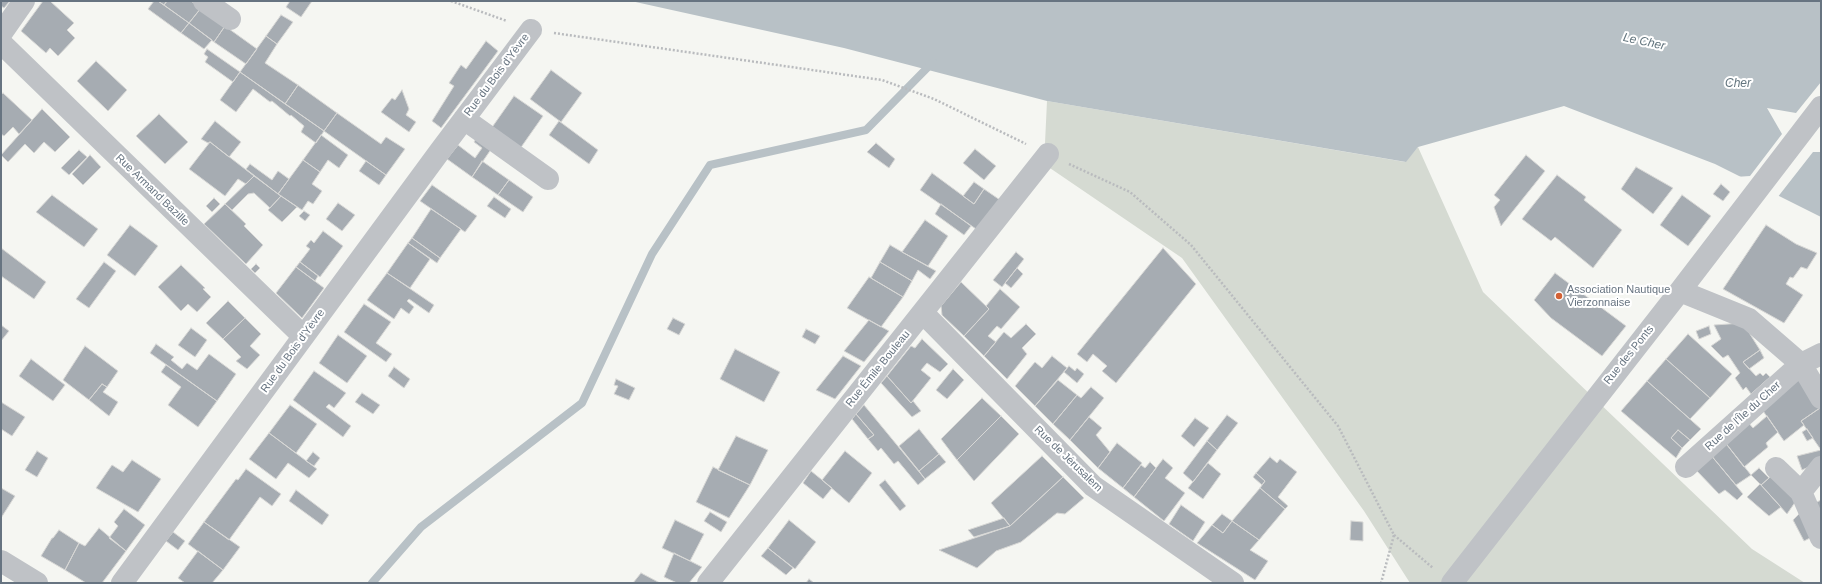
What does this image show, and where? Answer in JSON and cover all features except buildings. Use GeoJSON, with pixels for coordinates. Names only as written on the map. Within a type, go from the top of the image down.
{"type":"FeatureCollection","features":[{"type":"Feature","properties":{"kind":"street"},"geometry":{"type":"LineString","coordinates":[[1,34],[24,1]]}},
{"type":"Feature","properties":{"kind":"street"},"geometry":{"type":"LineString","coordinates":[[204,1],[230,19]]}},
{"type":"Feature","properties":{"kind":"street","name":"Rue du Bois d'Yèvre"},"geometry":{"type":"LineString","coordinates":[[122,583],[303,336],[531,30]]}},
{"type":"Feature","properties":{"kind":"street","name":"Rue Armand Bazille"},"geometry":{"type":"LineString","coordinates":[[1,43],[303,336]]}},
{"type":"Feature","properties":{"kind":"street","name":"Rue des Ponts"},"geometry":{"type":"LineString","coordinates":[[1445,578],[1601,391],[1680,291],[1821,107]]}},
{"type":"Feature","properties":{"kind":"street","name":"Rue du Bois d'Yèvre"},"geometry":{"type":"LineString","coordinates":[[464,119],[548,179]]}},
{"type":"Feature","properties":{"kind":"street","name":"Rue Émile Bouleau"},"geometry":{"type":"LineString","coordinates":[[708,583],[923,314],[1048,154]]}},
{"type":"Feature","properties":{"kind":"street"},"geometry":{"type":"LineString","coordinates":[[1680,291],[1749,319],[1801,364],[1821,398]]}},
{"type":"Feature","properties":{"kind":"street","name":"Rue de Jérusalem"},"geometry":{"type":"LineString","coordinates":[[923,314],[1093,486],[1233,583]]}},
{"type":"Feature","properties":{"kind":"street","name":"Rue de l'Île du Cher"},"geometry":{"type":"LineString","coordinates":[[1686,467],[1801,364],[1821,354]]}},
{"type":"Feature","properties":{"kind":"street"},"geometry":{"type":"LineString","coordinates":[[1801,492],[1821,467]]}},
{"type":"Feature","properties":{"kind":"street"},"geometry":{"type":"LineString","coordinates":[[1776,468],[1801,492],[1821,538]]}},
{"type":"Feature","properties":{"kind":"street"},"geometry":{"type":"LineString","coordinates":[[1,561],[37,583]]}},
{"type":"Feature","properties":{"kind":"path"},"geometry":{"type":"LineString","coordinates":[[451,1],[531,30],[882,80],[934,100],[1130,192],[1191,245],[1338,426],[1394,535],[1445,578]]}},
{"type":"Feature","properties":{"kind":"path"},"geometry":{"type":"LineString","coordinates":[[1381,583],[1394,535]]}},
{"type":"Feature","properties":{"kind":"shaded area"},"geometry":{"type":"Polygon","coordinates":[[[1047,101],[1405,162],[1418,147],[1483,292],[1752,549],[1805,583],[1410,583],[1364,511],[1182,258],[1044,164],[1047,101]]]}},
{"type":"Feature","properties":{"kind":"water","name":"Cher"},"geometry":{"type":"Polygon","coordinates":[[[631,1],[1821,1],[1821,217],[1715,164],[1564,106],[1418,147],[1406,162],[1047,101],[844,48],[631,1]]]}},
{"type":"Feature","properties":{"kind":"pier"},"geometry":{"type":"Polygon","coordinates":[[[1821,82],[1821,152],[1813,152],[1777,198],[1735,177],[1750,176],[1782,134],[1767,108],[1796,113],[1821,82]]]}},
{"type":"Feature","properties":{"kind":"waterway"},"geometry":{"type":"LineString","coordinates":[[372,583],[421,527],[582,403],[652,254],[710,165],[866,130],[933,62]]}},
{"type":"Feature","properties":{"kind":"place","name":"Association Nautique Vierzonnaise"},"geometry":{"type":"Point","coordinates":[1559,296]}},
{"type":"Feature","properties":{"kind":"water label","name":"Le Cher"},"geometry":{"type":"Point","coordinates":[1644,42]}}]}
